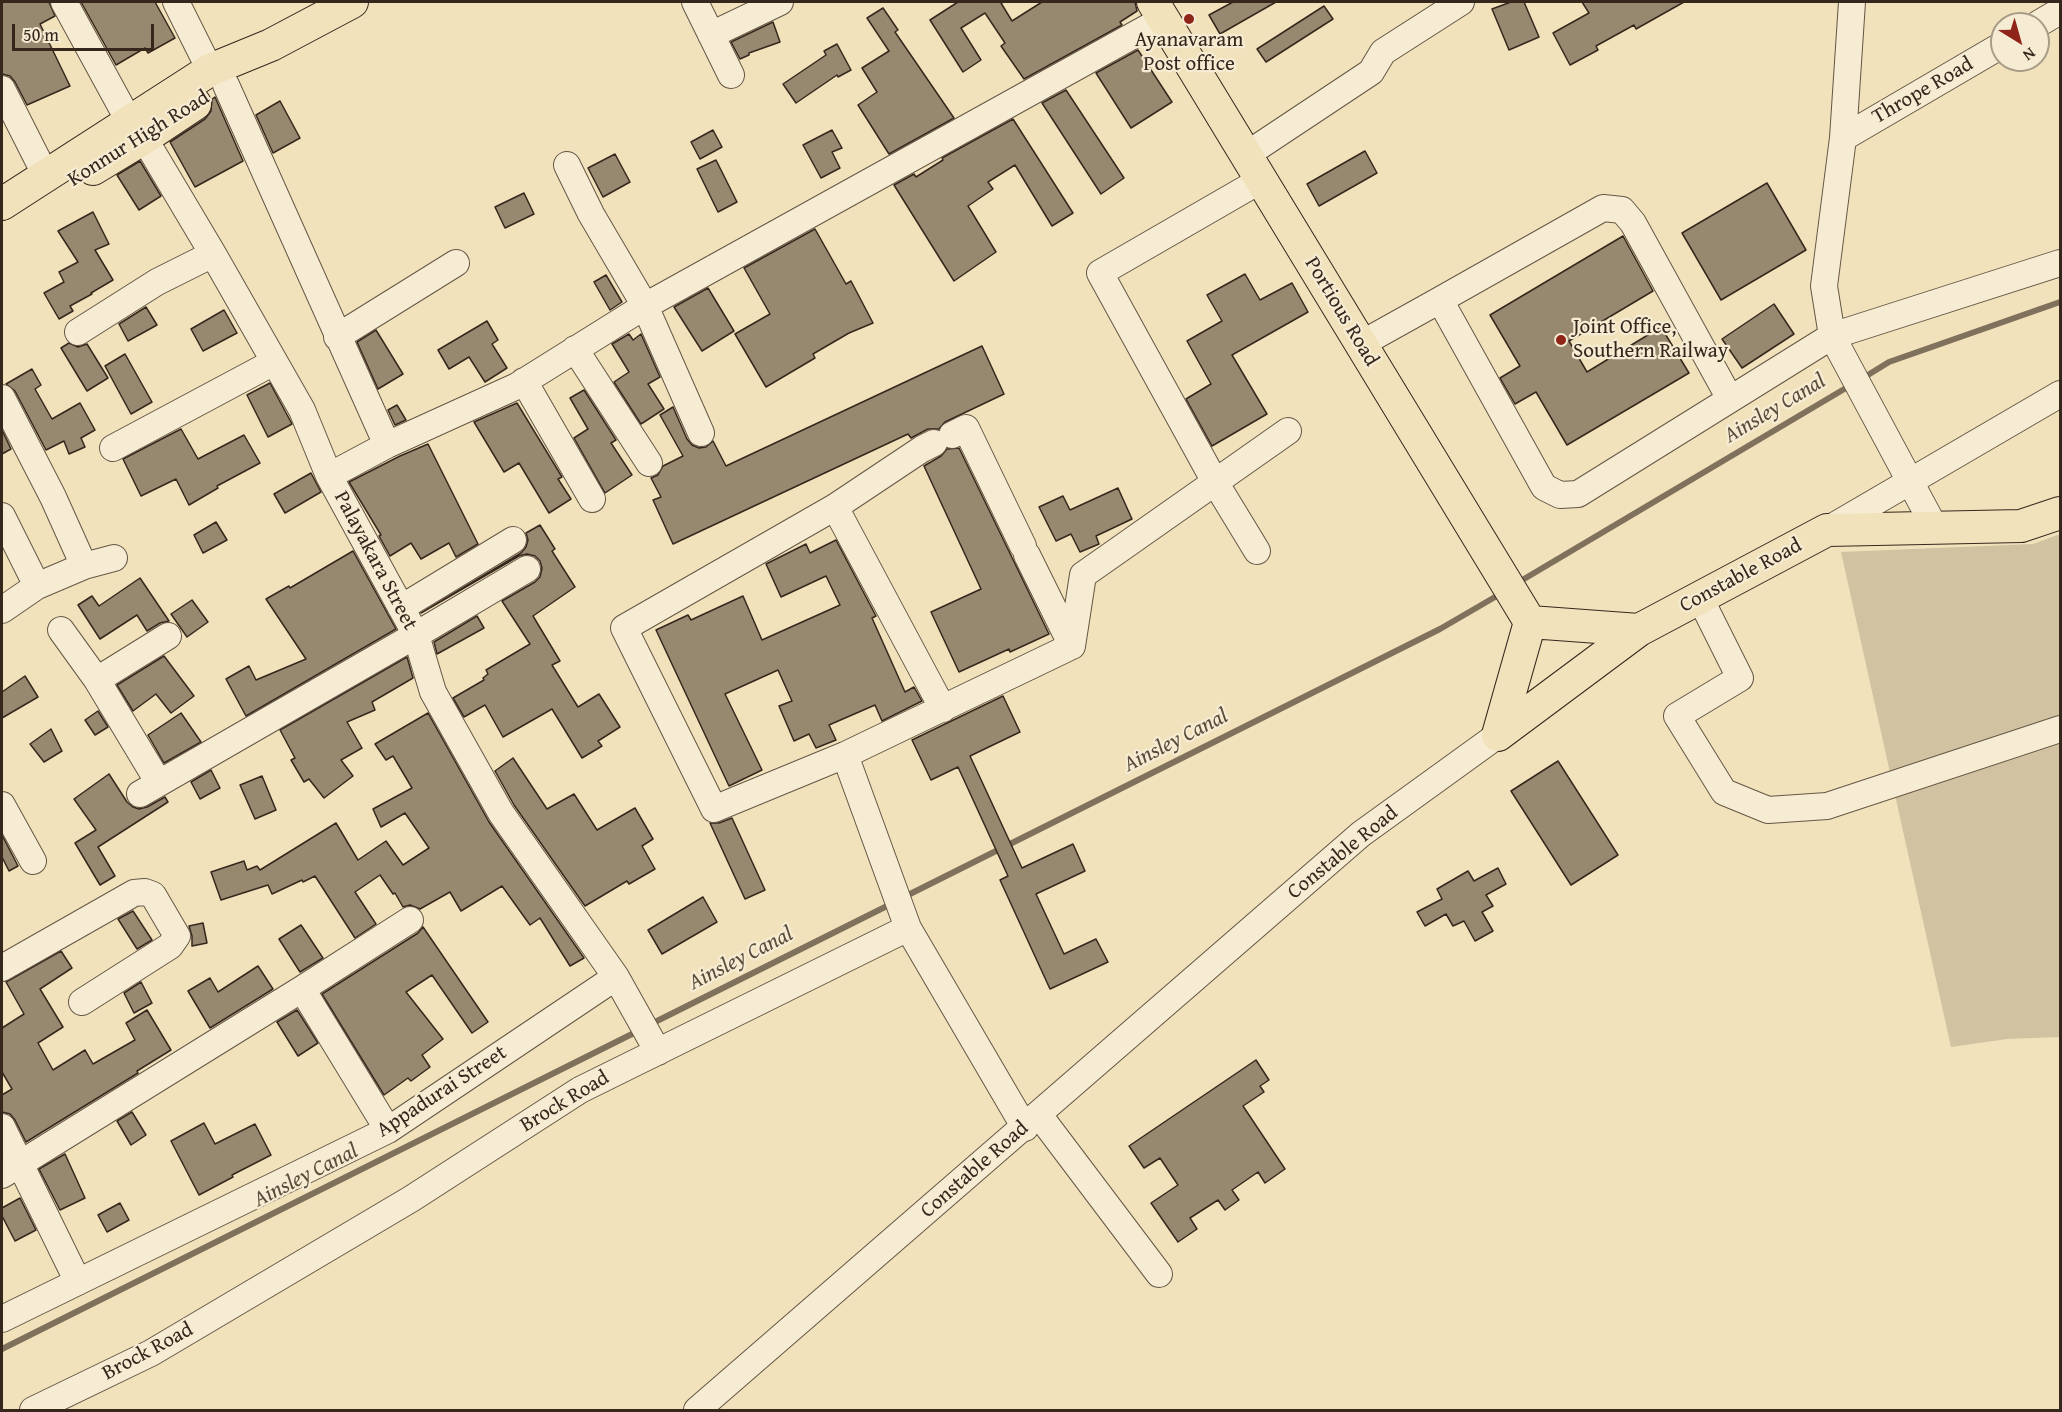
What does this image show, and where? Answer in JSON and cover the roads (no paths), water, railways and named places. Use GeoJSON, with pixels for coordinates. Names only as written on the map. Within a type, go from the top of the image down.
{"type":"FeatureCollection","features":[{"type":"Feature","properties":{"kind":"main road","name":"Konnur High Road"},"geometry":{"type":"LineString","coordinates":[[2,223],[136,130],[218,78],[271,45],[352,2]]}},
{"type":"Feature","properties":{"kind":"main road","name":"Portious Road"},"geometry":{"type":"LineString","coordinates":[[1158,10],[1530,622]]}},
{"type":"Feature","properties":{"kind":"main road","name":"Konnur High Road"},"geometry":{"type":"LineString","coordinates":[[2,204],[46,176],[136,130]]}},
{"type":"Feature","properties":{"kind":"main road"},"geometry":{"type":"LineString","coordinates":[[1827,530],[2021,526],[2061,513]]}},
{"type":"Feature","properties":{"kind":"main road","name":"Constable Road"},"geometry":{"type":"LineString","coordinates":[[1498,735],[1639,630],[1827,530]]}},
{"type":"Feature","properties":{"kind":"main road"},"geometry":{"type":"LineString","coordinates":[[1498,735],[1530,622],[1639,630]]}},
{"type":"Feature","properties":{"kind":"street","name":"Palayakara Street"},"geometry":{"type":"LineString","coordinates":[[64,2],[136,130],[213,254],[302,410],[329,476],[416,636],[434,692],[501,813],[616,977],[658,1052]]}},
{"type":"Feature","properties":{"kind":"street"},"geometry":{"type":"LineString","coordinates":[[176,2],[218,78],[387,445]]}},
{"type":"Feature","properties":{"kind":"street"},"geometry":{"type":"LineString","coordinates":[[695,2],[731,75]]}},
{"type":"Feature","properties":{"kind":"street"},"geometry":{"type":"LineString","coordinates":[[711,35],[780,2]]}},
{"type":"Feature","properties":{"kind":"street"},"geometry":{"type":"LineString","coordinates":[[1257,551],[1215,482],[1100,273],[1254,168],[1371,72],[1383,52],[1461,2]]}},
{"type":"Feature","properties":{"kind":"street"},"geometry":{"type":"LineString","coordinates":[[1852,2],[1843,138],[1824,286],[1832,336],[1935,528]]}},
{"type":"Feature","properties":{"kind":"street"},"geometry":{"type":"LineString","coordinates":[[329,476],[387,445],[524,381],[645,306],[1158,10]]}},
{"type":"Feature","properties":{"kind":"street","name":"Thrope Road"},"geometry":{"type":"LineString","coordinates":[[1843,138],[1990,52]]}},
{"type":"Feature","properties":{"kind":"street"},"geometry":{"type":"LineString","coordinates":[[2,89],[46,176]]}},
{"type":"Feature","properties":{"kind":"street"},"geometry":{"type":"LineString","coordinates":[[567,165],[591,214],[645,306],[700,433]]}},
{"type":"Feature","properties":{"kind":"street"},"geometry":{"type":"LineString","coordinates":[[1361,344],[1603,208],[1622,210],[1633,223],[1730,399]]}},
{"type":"Feature","properties":{"kind":"street"},"geometry":{"type":"LineString","coordinates":[[78,332],[157,282],[213,254]]}},
{"type":"Feature","properties":{"kind":"street"},"geometry":{"type":"LineString","coordinates":[[337,337],[456,263]]}},
{"type":"Feature","properties":{"kind":"street"},"geometry":{"type":"LineString","coordinates":[[1440,300],[1544,487],[1560,495],[1578,494],[1832,336],[2061,263]]}},
{"type":"Feature","properties":{"kind":"street"},"geometry":{"type":"LineString","coordinates":[[575,349],[649,464]]}},
{"type":"Feature","properties":{"kind":"street"},"geometry":{"type":"LineString","coordinates":[[113,448],[274,362]]}},
{"type":"Feature","properties":{"kind":"street"},"geometry":{"type":"LineString","coordinates":[[524,381],[592,499]]}},
{"type":"Feature","properties":{"kind":"street","name":"Constable Road"},"geometry":{"type":"LineString","coordinates":[[1827,530],[2061,394]]}},
{"type":"Feature","properties":{"kind":"street"},"geometry":{"type":"LineString","coordinates":[[2,398],[53,497],[84,566]]}},
{"type":"Feature","properties":{"kind":"street"},"geometry":{"type":"LineString","coordinates":[[966,428],[1072,646],[845,755],[714,809],[624,628],[835,507],[922,449],[966,428]]}},
{"type":"Feature","properties":{"kind":"street"},"geometry":{"type":"LineString","coordinates":[[1072,646],[1083,575],[1288,431]]}},
{"type":"Feature","properties":{"kind":"street"},"geometry":{"type":"LineString","coordinates":[[835,507],[943,709]]}},
{"type":"Feature","properties":{"kind":"street"},"geometry":{"type":"LineString","coordinates":[[2,516],[37,586]]}},
{"type":"Feature","properties":{"kind":"street"},"geometry":{"type":"LineString","coordinates":[[400,608],[513,540]]}},
{"type":"Feature","properties":{"kind":"street"},"geometry":{"type":"LineString","coordinates":[[2,610],[37,586],[84,566],[114,558]]}},
{"type":"Feature","properties":{"kind":"street"},"geometry":{"type":"LineString","coordinates":[[61,630],[97,680],[149,789],[416,636],[527,569]]}},
{"type":"Feature","properties":{"kind":"street"},"geometry":{"type":"LineString","coordinates":[[1700,598],[1740,678],[1677,716],[1724,792],[1768,810],[1827,806],[2061,729]]}},
{"type":"Feature","properties":{"kind":"street"},"geometry":{"type":"LineString","coordinates":[[97,680],[168,636]]}},
{"type":"Feature","properties":{"kind":"street","name":"Constable Road"},"geometry":{"type":"LineString","coordinates":[[698,1410],[1361,834],[1498,735]]}},
{"type":"Feature","properties":{"kind":"street"},"geometry":{"type":"LineString","coordinates":[[845,755],[901,910],[1032,1122],[1159,1274]]}},
{"type":"Feature","properties":{"kind":"street"},"geometry":{"type":"LineString","coordinates":[[2,805],[33,861]]}},
{"type":"Feature","properties":{"kind":"street"},"geometry":{"type":"LineString","coordinates":[[2,968],[134,894],[145,892],[153,895],[177,936],[174,941],[170,946],[82,1002]]}},
{"type":"Feature","properties":{"kind":"street","name":"Brock Road"},"geometry":{"type":"LineString","coordinates":[[33,1410],[151,1353],[411,1199],[580,1090],[658,1052],[901,910]]}},
{"type":"Feature","properties":{"kind":"street"},"geometry":{"type":"LineString","coordinates":[[11,1169],[410,920]]}},
{"type":"Feature","properties":{"kind":"street","name":"Appadurai Street"},"geometry":{"type":"LineString","coordinates":[[2,1319],[388,1130],[616,977]]}},
{"type":"Feature","properties":{"kind":"street"},"geometry":{"type":"LineString","coordinates":[[302,989],[388,1130]]}},
{"type":"Feature","properties":{"kind":"street"},"geometry":{"type":"LineString","coordinates":[[2,1127],[11,1169],[78,1281]]}},
{"type":"Feature","properties":{"kind":"waterway","name":"Ainsley Canal"},"geometry":{"type":"LineString","coordinates":[[1863,378],[1889,362],[2060,302]]}},
{"type":"Feature","properties":{"kind":"waterway","name":"Ainsley Canal"},"geometry":{"type":"LineString","coordinates":[[1524,579],[1851,385]]}},
{"type":"Feature","properties":{"kind":"waterway","name":"Ainsley Canal"},"geometry":{"type":"LineString","coordinates":[[904,897],[1440,629],[1495,597]]}},
{"type":"Feature","properties":{"kind":"waterway","name":"Ainsley Canal"},"geometry":{"type":"LineString","coordinates":[[649,1025],[893,903]]}},
{"type":"Feature","properties":{"kind":"waterway","name":"Ainsley Canal"},"geometry":{"type":"LineString","coordinates":[[2,1349],[638,1031]]}},
{"type":"Feature","properties":{"kind":"place","name":"Ayanavaram Post office"},"geometry":{"type":"Point","coordinates":[1189,19]}},
{"type":"Feature","properties":{"kind":"place","name":"Joint Office, Southern Railway"},"geometry":{"type":"Point","coordinates":[1561,340]}}]}
